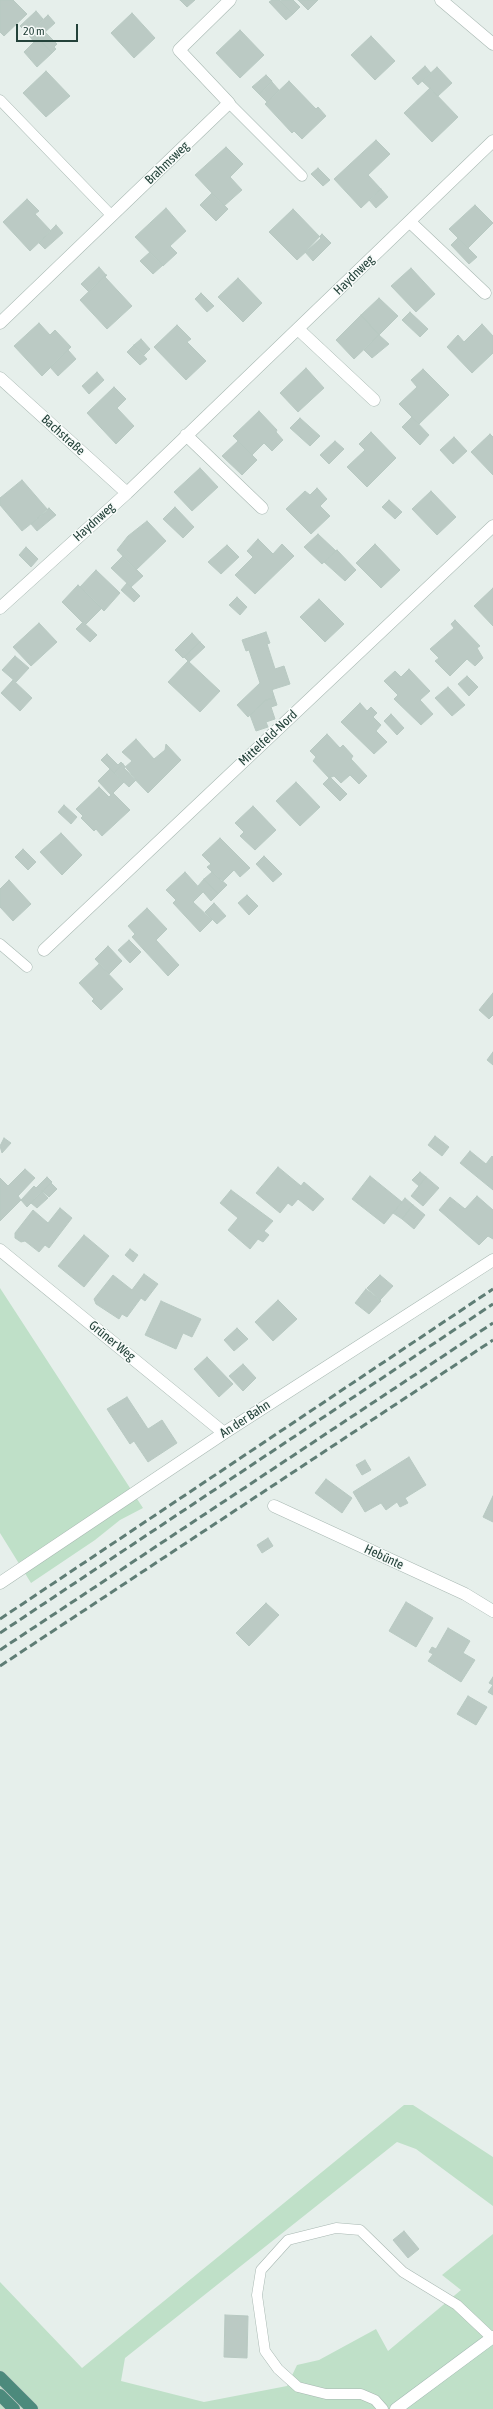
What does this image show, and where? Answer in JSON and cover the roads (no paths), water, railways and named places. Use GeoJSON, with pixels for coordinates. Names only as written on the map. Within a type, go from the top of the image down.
{"type":"FeatureCollection","features":[{"type":"Feature","properties":{"kind":"highway"},"geometry":{"type":"LineString","coordinates":[[0,2378],[32,2409]]}},
{"type":"Feature","properties":{"kind":"highway"},"geometry":{"type":"LineString","coordinates":[[0,2395],[14,2409]]}},
{"type":"Feature","properties":{"kind":"street"},"geometry":{"type":"LineString","coordinates":[[229,103],[179,50],[230,0]]}},
{"type":"Feature","properties":{"kind":"street"},"geometry":{"type":"LineString","coordinates":[[441,0],[493,44]]}},
{"type":"Feature","properties":{"kind":"street","name":"Brahmsweg"},"geometry":{"type":"LineString","coordinates":[[0,322],[229,103]]}},
{"type":"Feature","properties":{"kind":"street","name":"Haydnweg"},"geometry":{"type":"LineString","coordinates":[[0,608],[126,492],[493,141]]}},
{"type":"Feature","properties":{"kind":"street"},"geometry":{"type":"LineString","coordinates":[[410,222],[485,293]]}},
{"type":"Feature","properties":{"kind":"street"},"geometry":{"type":"LineString","coordinates":[[298,329],[374,400]]}},
{"type":"Feature","properties":{"kind":"street","name":"Bachstraße"},"geometry":{"type":"LineString","coordinates":[[0,378],[126,492]]}},
{"type":"Feature","properties":{"kind":"street"},"geometry":{"type":"LineString","coordinates":[[186,435],[262,508]]}},
{"type":"Feature","properties":{"kind":"street","name":"Mittelfeld-Nord"},"geometry":{"type":"LineString","coordinates":[[44,950],[493,526]]}},
{"type":"Feature","properties":{"kind":"street","name":"Grüner Weg"},"geometry":{"type":"LineString","coordinates":[[0,1250],[224,1433]]}},
{"type":"Feature","properties":{"kind":"street","name":"An der Bahn"},"geometry":{"type":"LineString","coordinates":[[0,1583],[224,1433],[493,1260]]}},
{"type":"Feature","properties":{"kind":"street","name":"Hebünte"},"geometry":{"type":"LineString","coordinates":[[274,1506],[465,1594],[493,1611]]}},
{"type":"Feature","properties":{"kind":"street"},"geometry":{"type":"LineString","coordinates":[[396,2409],[492,2338]]}},
{"type":"Feature","properties":{"kind":"lane"},"geometry":{"type":"LineString","coordinates":[[0,100],[112,216]]}},
{"type":"Feature","properties":{"kind":"lane"},"geometry":{"type":"LineString","coordinates":[[229,103],[302,176]]}},
{"type":"Feature","properties":{"kind":"lane"},"geometry":{"type":"LineString","coordinates":[[0,944],[27,967]]}},
{"type":"Feature","properties":{"kind":"lane"},"geometry":{"type":"LineString","coordinates":[[383,2409],[375,2400],[361,2394],[326,2394],[298,2387],[278,2369],[265,2351],[257,2295],[261,2270],[288,2240],[336,2228],[360,2230],[403,2272],[457,2305],[492,2338]]}},
{"type":"Feature","properties":{"kind":"railway"},"geometry":{"type":"LineString","coordinates":[[0,1619],[493,1289]]}},
{"type":"Feature","properties":{"kind":"railway"},"geometry":{"type":"LineString","coordinates":[[0,1633],[493,1304]]}},
{"type":"Feature","properties":{"kind":"railway"},"geometry":{"type":"LineString","coordinates":[[0,1650],[493,1323]]}},
{"type":"Feature","properties":{"kind":"railway"},"geometry":{"type":"LineString","coordinates":[[0,1666],[493,1340]]}}]}
